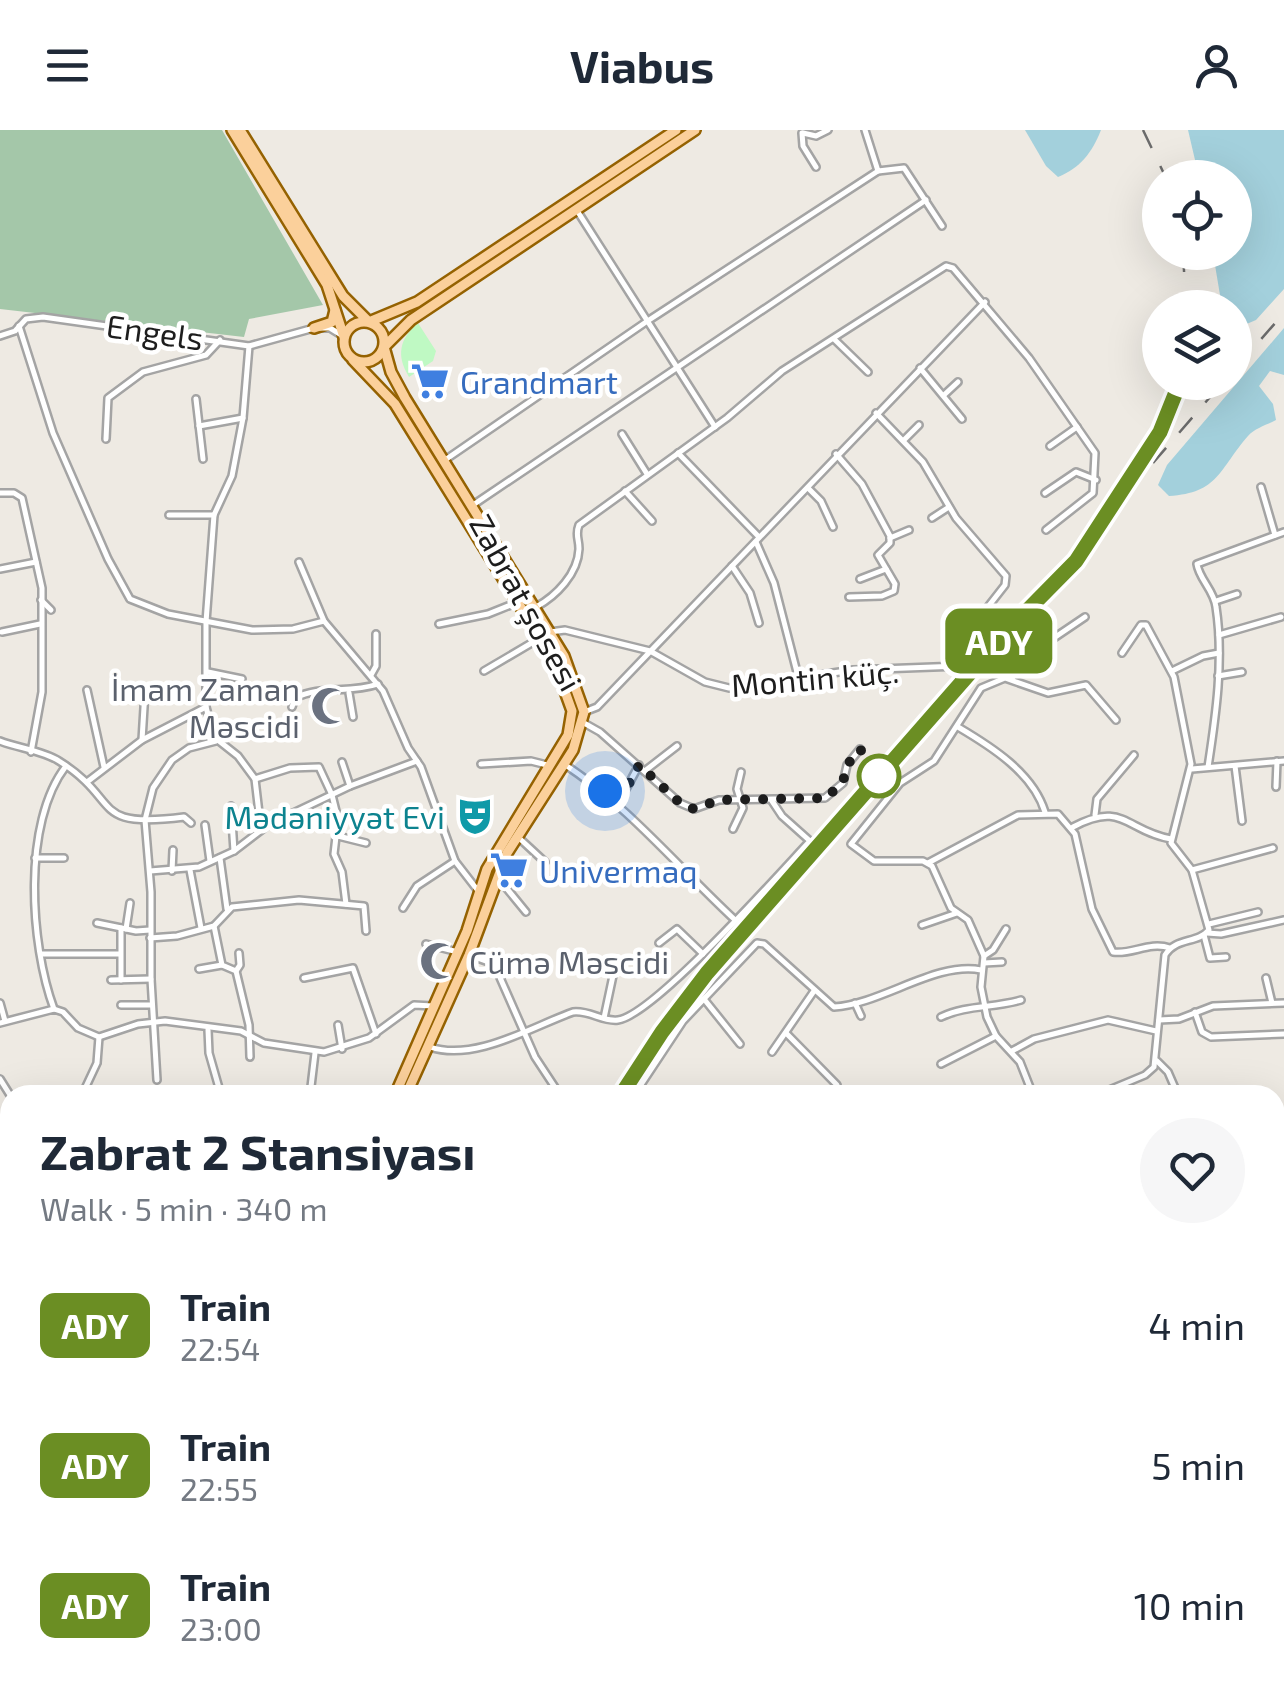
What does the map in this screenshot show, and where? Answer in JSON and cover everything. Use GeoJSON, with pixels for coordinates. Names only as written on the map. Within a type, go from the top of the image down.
{"type":"FeatureCollection","features":[{"type":"Feature","properties":{"kind":"main road"},"geometry":{"type":"LineString","coordinates":[[232,130],[335,302],[345,350],[353,360],[372,361],[411,320],[696,130]]}},
{"type":"Feature","properties":{"kind":"main road"},"geometry":{"type":"LineString","coordinates":[[240,130],[343,296],[384,334],[384,347]]}},
{"type":"Feature","properties":{"kind":"main road"},"geometry":{"type":"LineString","coordinates":[[344,337],[351,326],[416,302],[676,130]]}},
{"type":"Feature","properties":{"kind":"main road"},"geometry":{"type":"LineString","coordinates":[[314,328],[335,320],[335,302]]}},
{"type":"Feature","properties":{"kind":"main road","name":"Zabrat şosesi"},"geometry":{"type":"LineString","coordinates":[[384,347],[400,388],[570,667],[584,718],[564,764],[496,876],[400,1085]]}},
{"type":"Feature","properties":{"kind":"main road","name":"Zabrat şosesi"},"geometry":{"type":"LineString","coordinates":[[353,360],[395,404],[560,671],[572,711],[568,736],[498,848],[480,892],[463,953]]}},
{"type":"Feature","properties":{"kind":"main road","name":"Zabrat şosesi"},"geometry":{"type":"LineString","coordinates":[[410,1085],[428,1046],[438,1008]]}},
{"type":"Feature","properties":{"kind":"street"},"geometry":{"type":"LineString","coordinates":[[816,168],[801,141],[801,131],[816,136],[828,130]]}},
{"type":"Feature","properties":{"kind":"street"},"geometry":{"type":"LineString","coordinates":[[864,130],[878,171]]}},
{"type":"Feature","properties":{"kind":"street"},"geometry":{"type":"LineString","coordinates":[[445,460],[646,322],[878,171],[904,168],[942,226]]}},
{"type":"Feature","properties":{"kind":"street"},"geometry":{"type":"LineString","coordinates":[[473,505],[926,200]]}},
{"type":"Feature","properties":{"kind":"street"},"geometry":{"type":"LineString","coordinates":[[576,209],[715,427]]}},
{"type":"Feature","properties":{"kind":"street"},"geometry":{"type":"LineString","coordinates":[[536,607],[554,595],[578,559],[579,525],[715,427],[782,371],[946,266],[954,268],[985,302],[1094,452],[1093,494],[1046,530]]}},
{"type":"Feature","properties":{"kind":"street"},"geometry":{"type":"LineString","coordinates":[[860,749],[832,795],[714,802],[700,809],[688,808],[584,718],[985,302]]}},
{"type":"Feature","properties":{"kind":"street","name":"Engels"},"geometry":{"type":"LineString","coordinates":[[0,336],[26,319],[54,317],[249,346],[314,328]]}},
{"type":"Feature","properties":{"kind":"street"},"geometry":{"type":"LineString","coordinates":[[19,326],[53,434],[108,559],[130,599],[168,614],[264,631],[324,621]]}},
{"type":"Feature","properties":{"kind":"street"},"geometry":{"type":"LineString","coordinates":[[314,328],[330,328],[344,337]]}},
{"type":"Feature","properties":{"kind":"street"},"geometry":{"type":"LineString","coordinates":[[834,339],[868,372]]}},
{"type":"Feature","properties":{"kind":"street"},"geometry":{"type":"LineString","coordinates":[[106,439],[108,398],[143,372],[214,351],[220,340]]}},
{"type":"Feature","properties":{"kind":"street"},"geometry":{"type":"LineString","coordinates":[[249,346],[243,418],[232,476],[214,516],[206,622],[206,707],[218,741],[238,756],[255,779],[261,830]]}},
{"type":"Feature","properties":{"kind":"street"},"geometry":{"type":"LineString","coordinates":[[920,368],[962,419]]}},
{"type":"Feature","properties":{"kind":"street"},"geometry":{"type":"LineString","coordinates":[[944,395],[958,382]]}},
{"type":"Feature","properties":{"kind":"street"},"geometry":{"type":"LineString","coordinates":[[196,399],[203,459]]}},
{"type":"Feature","properties":{"kind":"street","name":"Montin küç."},"geometry":{"type":"LineString","coordinates":[[550,632],[564,630],[650,651],[718,686],[747,688],[853,670],[957,667],[1006,576],[949,507],[930,472],[876,413]]}},
{"type":"Feature","properties":{"kind":"street"},"geometry":{"type":"LineString","coordinates":[[199,426],[243,418]]}},
{"type":"Feature","properties":{"kind":"street"},"geometry":{"type":"LineString","coordinates":[[904,440],[919,425]]}},
{"type":"Feature","properties":{"kind":"street"},"geometry":{"type":"LineString","coordinates":[[1050,446],[1077,427]]}},
{"type":"Feature","properties":{"kind":"street"},"geometry":{"type":"LineString","coordinates":[[622,434],[647,474]]}},
{"type":"Feature","properties":{"kind":"street"},"geometry":{"type":"LineString","coordinates":[[678,453],[757,540],[774,584],[799,680]]}},
{"type":"Feature","properties":{"kind":"street"},"geometry":{"type":"LineString","coordinates":[[836,454],[862,484],[890,538]]}},
{"type":"Feature","properties":{"kind":"street"},"geometry":{"type":"LineString","coordinates":[[1044,493],[1076,472],[1096,480]]}},
{"type":"Feature","properties":{"kind":"street"},"geometry":{"type":"LineString","coordinates":[[807,487],[821,501],[833,526]]}},
{"type":"Feature","properties":{"kind":"street"},"geometry":{"type":"LineString","coordinates":[[1262,487],[1274,535]]}},
{"type":"Feature","properties":{"kind":"street"},"geometry":{"type":"LineString","coordinates":[[625,491],[652,521]]}},
{"type":"Feature","properties":{"kind":"street"},"geometry":{"type":"LineString","coordinates":[[0,494],[14,493],[22,498],[42,600],[42,692],[31,752]]}},
{"type":"Feature","properties":{"kind":"street"},"geometry":{"type":"LineString","coordinates":[[932,518],[949,507]]}},
{"type":"Feature","properties":{"kind":"street"},"geometry":{"type":"LineString","coordinates":[[169,515],[214,516]]}},
{"type":"Feature","properties":{"kind":"street"},"geometry":{"type":"LineString","coordinates":[[849,598],[882,596],[894,591],[895,584],[878,555],[890,538],[908,530]]}},
{"type":"Feature","properties":{"kind":"street"},"geometry":{"type":"LineString","coordinates":[[1208,768],[1218,676],[1218,635],[1216,600],[1198,564],[1284,532]]}},
{"type":"Feature","properties":{"kind":"street"},"geometry":{"type":"LineString","coordinates":[[0,569],[36,562]]}},
{"type":"Feature","properties":{"kind":"street"},"geometry":{"type":"LineString","coordinates":[[298,562],[324,621],[378,684],[417,761],[455,862],[480,892]]}},
{"type":"Feature","properties":{"kind":"street"},"geometry":{"type":"LineString","coordinates":[[732,566],[750,594],[760,623]]}},
{"type":"Feature","properties":{"kind":"street"},"geometry":{"type":"LineString","coordinates":[[860,579],[886,569]]}},
{"type":"Feature","properties":{"kind":"street"},"geometry":{"type":"LineString","coordinates":[[1216,600],[1237,594]]}},
{"type":"Feature","properties":{"kind":"street"},"geometry":{"type":"LineString","coordinates":[[42,600],[51,610]]}},
{"type":"Feature","properties":{"kind":"street"},"geometry":{"type":"LineString","coordinates":[[439,624],[488,614],[518,602]]}},
{"type":"Feature","properties":{"kind":"street"},"geometry":{"type":"LineString","coordinates":[[1011,679],[1045,644],[1085,617]]}},
{"type":"Feature","properties":{"kind":"street"},"geometry":{"type":"LineString","coordinates":[[1218,635],[1280,617]]}},
{"type":"Feature","properties":{"kind":"street"},"geometry":{"type":"LineString","coordinates":[[962,620],[976,626]]}},
{"type":"Feature","properties":{"kind":"street"},"geometry":{"type":"LineString","coordinates":[[2,632],[40,624]]}},
{"type":"Feature","properties":{"kind":"street"},"geometry":{"type":"LineString","coordinates":[[1122,653],[1143,624],[1172,671],[1192,770],[1171,839],[1173,849],[1192,870],[1210,958],[1226,957]]}},
{"type":"Feature","properties":{"kind":"street"},"geometry":{"type":"LineString","coordinates":[[371,676],[376,666],[376,634]]}},
{"type":"Feature","properties":{"kind":"street"},"geometry":{"type":"LineString","coordinates":[[484,671],[540,638]]}},
{"type":"Feature","properties":{"kind":"street"},"geometry":{"type":"LineString","coordinates":[[1172,671],[1202,656],[1218,653]]}},
{"type":"Feature","properties":{"kind":"street"},"geometry":{"type":"LineString","coordinates":[[208,672],[242,679]]}},
{"type":"Feature","properties":{"kind":"street"},"geometry":{"type":"LineString","coordinates":[[1218,676],[1242,672]]}},
{"type":"Feature","properties":{"kind":"street"},"geometry":{"type":"LineString","coordinates":[[1116,720],[1086,685],[1048,692],[1011,679],[994,681],[976,692],[934,761],[900,782],[851,844],[880,863],[928,863],[1010,819],[1045,812],[1058,814],[1072,827],[1092,909],[1113,952],[1144,946],[1170,948],[1258,912]]}},
{"type":"Feature","properties":{"kind":"street"},"geometry":{"type":"LineString","coordinates":[[292,706],[295,698],[305,693],[348,693],[378,684]]}},
{"type":"Feature","properties":{"kind":"street"},"geometry":{"type":"LineString","coordinates":[[87,690],[104,767]]}},
{"type":"Feature","properties":{"kind":"street"},"geometry":{"type":"LineString","coordinates":[[142,740],[145,692]]}},
{"type":"Feature","properties":{"kind":"street"},"geometry":{"type":"LineString","coordinates":[[348,693],[353,717]]}},
{"type":"Feature","properties":{"kind":"street"},"geometry":{"type":"LineString","coordinates":[[86,783],[142,740],[206,707]]}},
{"type":"Feature","properties":{"kind":"street"},"geometry":{"type":"LineString","coordinates":[[958,727],[1005,754],[1014,769],[1040,794],[1045,812]]}},
{"type":"Feature","properties":{"kind":"street"},"geometry":{"type":"LineString","coordinates":[[0,741],[66,766],[113,815],[145,820],[184,817],[191,824]]}},
{"type":"Feature","properties":{"kind":"street"},"geometry":{"type":"LineString","coordinates":[[157,1080],[145,820],[153,788],[172,760],[189,748],[218,741]]}},
{"type":"Feature","properties":{"kind":"street"},"geometry":{"type":"LineString","coordinates":[[646,770],[676,746]]}},
{"type":"Feature","properties":{"kind":"street"},"geometry":{"type":"LineString","coordinates":[[1095,815],[1097,799],[1134,755]]}},
{"type":"Feature","properties":{"kind":"street"},"geometry":{"type":"LineString","coordinates":[[481,764],[530,760],[549,766]]}},
{"type":"Feature","properties":{"kind":"street"},"geometry":{"type":"LineString","coordinates":[[150,871],[190,870],[220,858],[261,830],[350,786],[417,761]]}},
{"type":"Feature","properties":{"kind":"street"},"geometry":{"type":"LineString","coordinates":[[1192,770],[1281,761],[1276,787]]}},
{"type":"Feature","properties":{"kind":"street"},"geometry":{"type":"LineString","coordinates":[[342,762],[350,786]]}},
{"type":"Feature","properties":{"kind":"street"},"geometry":{"type":"LineString","coordinates":[[564,764],[614,800],[674,864],[734,919]]}},
{"type":"Feature","properties":{"kind":"street"},"geometry":{"type":"LineString","coordinates":[[614,800],[626,790],[639,765]]}},
{"type":"Feature","properties":{"kind":"street"},"geometry":{"type":"LineString","coordinates":[[54,1009],[34,897],[38,824],[66,766]]}},
{"type":"Feature","properties":{"kind":"street"},"geometry":{"type":"LineString","coordinates":[[1235,766],[1242,821]]}},
{"type":"Feature","properties":{"kind":"street"},"geometry":{"type":"LineString","coordinates":[[255,779],[290,768],[319,767],[332,795],[338,836],[334,854],[342,872],[346,904]]}},
{"type":"Feature","properties":{"kind":"street"},"geometry":{"type":"LineString","coordinates":[[733,829],[741,817],[742,800],[737,789],[741,772]]}},
{"type":"Feature","properties":{"kind":"street"},"geometry":{"type":"LineString","coordinates":[[428,1046],[471,1049],[573,1012],[590,1011],[604,1018],[622,1019],[652,999],[703,954],[810,841],[782,816],[772,801]]}},
{"type":"Feature","properties":{"kind":"street"},"geometry":{"type":"LineString","coordinates":[[230,806],[234,851]]}},
{"type":"Feature","properties":{"kind":"street"},"geometry":{"type":"LineString","coordinates":[[1072,827],[1095,815],[1116,817],[1171,839]]}},
{"type":"Feature","properties":{"kind":"street"},"geometry":{"type":"LineString","coordinates":[[205,824],[210,862]]}},
{"type":"Feature","properties":{"kind":"street"},"geometry":{"type":"LineString","coordinates":[[338,836],[366,842]]}},
{"type":"Feature","properties":{"kind":"street"},"geometry":{"type":"LineString","coordinates":[[517,836],[545,862]]}},
{"type":"Feature","properties":{"kind":"street"},"geometry":{"type":"LineString","coordinates":[[1192,870],[1273,848]]}},
{"type":"Feature","properties":{"kind":"street"},"geometry":{"type":"LineString","coordinates":[[172,871],[173,850]]}},
{"type":"Feature","properties":{"kind":"street"},"geometry":{"type":"LineString","coordinates":[[36,858],[64,858]]}},
{"type":"Feature","properties":{"kind":"street"},"geometry":{"type":"LineString","coordinates":[[97,923],[177,936],[214,926],[227,909],[220,858]]}},
{"type":"Feature","properties":{"kind":"street"},"geometry":{"type":"LineString","coordinates":[[403,908],[417,886],[455,862]]}},
{"type":"Feature","properties":{"kind":"street"},"geometry":{"type":"LineString","coordinates":[[928,863],[957,913],[968,920],[983,963],[985,1008],[996,1036],[1012,1051],[1028,1085]]}},
{"type":"Feature","properties":{"kind":"street"},"geometry":{"type":"LineString","coordinates":[[190,870],[201,928]]}},
{"type":"Feature","properties":{"kind":"street"},"geometry":{"type":"LineString","coordinates":[[496,876],[526,912]]}},
{"type":"Feature","properties":{"kind":"street"},"geometry":{"type":"LineString","coordinates":[[227,909],[299,900],[364,906],[366,931]]}},
{"type":"Feature","properties":{"kind":"street"},"geometry":{"type":"LineString","coordinates":[[121,980],[120,954],[130,902]]}},
{"type":"Feature","properties":{"kind":"street"},"geometry":{"type":"LineString","coordinates":[[922,925],[957,913]]}},
{"type":"Feature","properties":{"kind":"street"},"geometry":{"type":"LineString","coordinates":[[1207,931],[1221,934],[1284,920]]}},
{"type":"Feature","properties":{"kind":"street"},"geometry":{"type":"LineString","coordinates":[[214,926],[222,965]]}},
{"type":"Feature","properties":{"kind":"street"},"geometry":{"type":"LineString","coordinates":[[659,943],[678,929],[703,954]]}},
{"type":"Feature","properties":{"kind":"street"},"geometry":{"type":"LineString","coordinates":[[983,963],[1006,929]]}},
{"type":"Feature","properties":{"kind":"street"},"geometry":{"type":"LineString","coordinates":[[640,1085],[672,1035],[760,942],[834,1007],[955,970],[1002,962]]}},
{"type":"Feature","properties":{"kind":"street"},"geometry":{"type":"LineString","coordinates":[[426,944],[494,964],[523,1032],[554,1085]]}},
{"type":"Feature","properties":{"kind":"street"},"geometry":{"type":"LineString","coordinates":[[1120,1085],[1145,1074],[1157,1061],[1164,965],[1170,948]]}},
{"type":"Feature","properties":{"kind":"street"},"geometry":{"type":"LineString","coordinates":[[238,953],[240,965],[236,971],[250,1035],[250,1057]]}},
{"type":"Feature","properties":{"kind":"street"},"geometry":{"type":"LineString","coordinates":[[42,954],[120,954]]}},
{"type":"Feature","properties":{"kind":"street"},"geometry":{"type":"LineString","coordinates":[[604,1018],[614,970],[612,958]]}},
{"type":"Feature","properties":{"kind":"street"},"geometry":{"type":"LineString","coordinates":[[200,969],[222,965],[236,971]]}},
{"type":"Feature","properties":{"kind":"street"},"geometry":{"type":"LineString","coordinates":[[304,978],[353,968],[376,1034]]}},
{"type":"Feature","properties":{"kind":"street"},"geometry":{"type":"LineString","coordinates":[[1266,978],[1272,1003]]}},
{"type":"Feature","properties":{"kind":"street"},"geometry":{"type":"LineString","coordinates":[[112,980],[151,979]]}},
{"type":"Feature","properties":{"kind":"street"},"geometry":{"type":"LineString","coordinates":[[772,1052],[814,992]]}},
{"type":"Feature","properties":{"kind":"street"},"geometry":{"type":"LineString","coordinates":[[704,999],[740,1044]]}},
{"type":"Feature","properties":{"kind":"street"},"geometry":{"type":"LineString","coordinates":[[940,1017],[967,1008],[1020,1000]]}},
{"type":"Feature","properties":{"kind":"street"},"geometry":{"type":"LineString","coordinates":[[0,1003],[3,1022],[28,1019],[54,1009],[63,1012],[78,1028],[99,1037],[153,1021],[250,1035],[264,1043],[315,1052],[342,1049],[376,1034],[414,1005],[438,1008]]}},
{"type":"Feature","properties":{"kind":"street"},"geometry":{"type":"LineString","coordinates":[[856,1003],[861,1016]]}},
{"type":"Feature","properties":{"kind":"street"},"geometry":{"type":"LineString","coordinates":[[1159,1020],[1220,1006],[1284,1003]]}},
{"type":"Feature","properties":{"kind":"street"},"geometry":{"type":"LineString","coordinates":[[121,1005],[152,1005]]}},
{"type":"Feature","properties":{"kind":"street"},"geometry":{"type":"LineString","coordinates":[[1194,1012],[1202,1032],[1211,1037],[1284,1034]]}},
{"type":"Feature","properties":{"kind":"street"},"geometry":{"type":"LineString","coordinates":[[1012,1051],[1034,1038],[1108,1020],[1157,1032]]}},
{"type":"Feature","properties":{"kind":"street"},"geometry":{"type":"LineString","coordinates":[[338,1025],[342,1049]]}},
{"type":"Feature","properties":{"kind":"street"},"geometry":{"type":"LineString","coordinates":[[208,1029],[209,1053],[218,1085]]}},
{"type":"Feature","properties":{"kind":"street"},"geometry":{"type":"LineString","coordinates":[[785,1033],[836,1084]]}},
{"type":"Feature","properties":{"kind":"street"},"geometry":{"type":"LineString","coordinates":[[942,1064],[996,1036]]}},
{"type":"Feature","properties":{"kind":"street"},"geometry":{"type":"LineString","coordinates":[[87,1085],[97,1063],[99,1037]]}},
{"type":"Feature","properties":{"kind":"street"},"geometry":{"type":"LineString","coordinates":[[311,1085],[315,1052]]}},
{"type":"Feature","properties":{"kind":"street"},"geometry":{"type":"LineString","coordinates":[[1157,1061],[1174,1085]]}},
{"type":"Feature","properties":{"kind":"green space"},"geometry":{"type":"Polygon","coordinates":[[[0,130],[222,130],[323,305],[249,319],[244,337],[0,309],[0,130]]]}},
{"type":"Feature","properties":{"kind":"green space"},"geometry":{"type":"Polygon","coordinates":[[[418,323],[436,351],[433,361],[409,377],[402,362],[402,348],[418,323]]]}},
{"type":"Feature","properties":{"kind":"water"},"geometry":{"type":"Polygon","coordinates":[[[1025,130],[1101,130],[1084,159],[1058,177],[1046,166],[1025,130]]]}},
{"type":"Feature","properties":{"kind":"water"},"geometry":{"type":"Polygon","coordinates":[[[1188,130],[1284,130],[1284,289],[1252,322],[1252,290],[1219,290],[1216,270],[1252,270],[1252,160],[1195,160],[1188,130]]]}},
{"type":"Feature","properties":{"kind":"water"},"geometry":{"type":"Polygon","coordinates":[[[1284,328],[1284,375],[1270,371],[1259,386],[1273,404],[1276,420],[1251,433],[1208,484],[1186,494],[1169,496],[1158,485],[1167,465],[1223,400],[1252,400],[1252,365],[1284,328]]]}},
{"type":"Feature","properties":{"kind":"railway"},"geometry":{"type":"LineString","coordinates":[[1143,130],[1157,160]]}},
{"type":"Feature","properties":{"kind":"railway"},"geometry":{"type":"LineString","coordinates":[[1184,270],[1185,290]]}},
{"type":"Feature","properties":{"kind":"railway"},"geometry":{"type":"LineString","coordinates":[[1252,350],[1284,313]]}},
{"type":"Feature","properties":{"kind":"railway"},"geometry":{"type":"LineString","coordinates":[[628,1085],[707,973],[1014,624],[1076,561],[1160,432],[1173,400]]}},
{"type":"Feature","properties":{"kind":"railway"},"geometry":{"type":"LineString","coordinates":[[1153,463],[1207,400]]}},
{"type":"Feature","properties":{"kind":"train","name":"ADY"},"geometry":{"type":"LineString","coordinates":[[628,1085],[707,973],[1004,634],[1076,561],[1139,468],[1173,400]]}},
{"type":"Feature","properties":{"kind":"place","name":"Grandmart"},"geometry":{"type":"Point","coordinates":[430,381]}},
{"type":"Feature","properties":{"kind":"place","name":"İmam Zaman Məscidi"},"geometry":{"type":"Point","coordinates":[330,706]}},
{"type":"Feature","properties":{"kind":"place","name":"Mədəniyyət Evi"},"geometry":{"type":"Point","coordinates":[475,816]}},
{"type":"Feature","properties":{"kind":"place","name":"Univermaq"},"geometry":{"type":"Point","coordinates":[509,870]}},
{"type":"Feature","properties":{"kind":"place","name":"Cümə Məscidi"},"geometry":{"type":"Point","coordinates":[439,961]}},
{"type":"Feature","properties":{"kind":"route"},"geometry":{"type":"LineString","coordinates":[[605,791],[614,800],[618,797],[639,765],[688,808],[704,808],[719,800],[826,798],[846,778],[847,765],[860,749],[879,776]]}}]}
